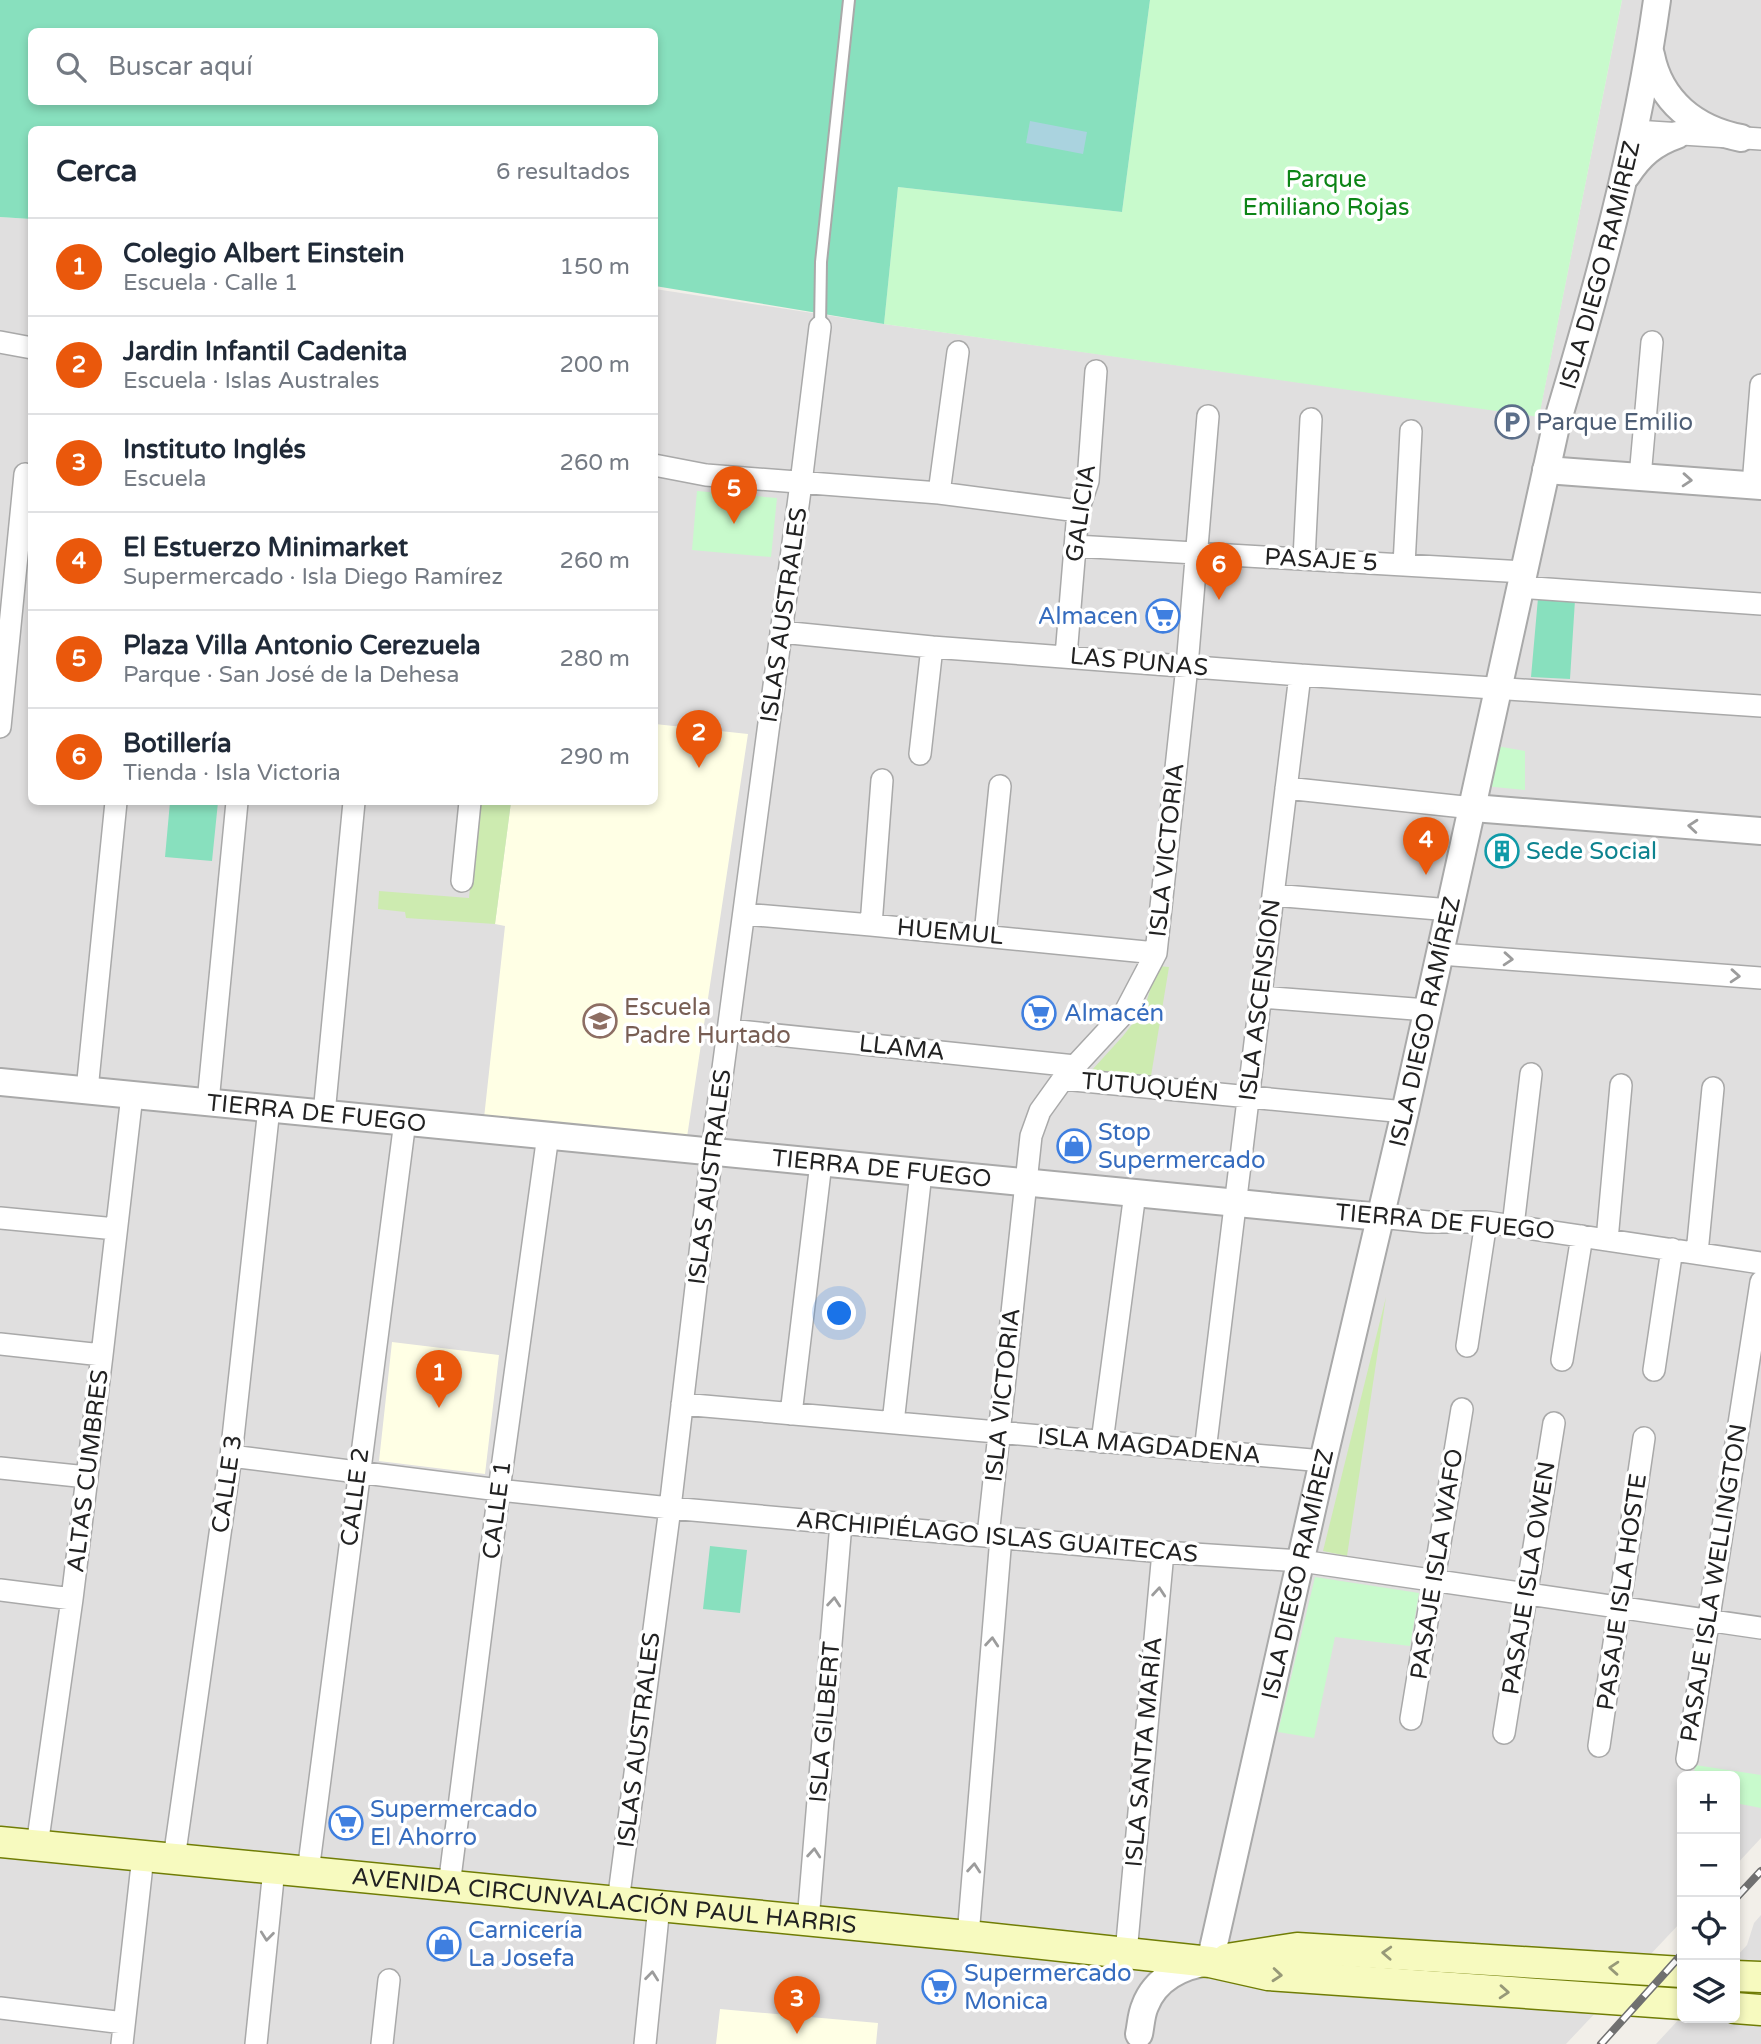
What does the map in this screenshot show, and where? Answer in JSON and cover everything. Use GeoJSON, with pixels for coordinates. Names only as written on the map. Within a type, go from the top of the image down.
{"type":"FeatureCollection","features":[{"type":"Feature","properties":{"kind":"main road","name":"AVENIDA CIRCUNVALACIÓN PAUL HARRIS"},"geometry":{"type":"LineString","coordinates":[[0,1842],[968,1936],[1210,1962],[1268,1975],[1677,2004]]}},
{"type":"Feature","properties":{"kind":"main road","name":"AVENIDA CIRCUNVALACIÓN PAUL HARRIS"},"geometry":{"type":"LineString","coordinates":[[1210,1962],[1297,1948],[1677,1972]]}},
{"type":"Feature","properties":{"kind":"main road"},"geometry":{"type":"LineString","coordinates":[[1740,1976],[1761,1977]]}},
{"type":"Feature","properties":{"kind":"main road"},"geometry":{"type":"LineString","coordinates":[[1740,2008],[1761,2010]]}},
{"type":"Feature","properties":{"kind":"street","name":"ISLA DIEGO RAMÍREZ"},"geometry":{"type":"LineString","coordinates":[[1210,1962],[1405,1112],[1556,426],[1635,131],[1657,0]]}},
{"type":"Feature","properties":{"kind":"street"},"geometry":{"type":"LineString","coordinates":[[1650,51],[1662,87],[1681,110],[1716,132],[1751,138]]}},
{"type":"Feature","properties":{"kind":"street"},"geometry":{"type":"LineString","coordinates":[[1635,131],[1751,138]]}},
{"type":"Feature","properties":{"kind":"street"},"geometry":{"type":"LineString","coordinates":[[1620,189],[1641,156],[1663,140],[1677,135]]}},
{"type":"Feature","properties":{"kind":"street","name":"ISLAS AUSTRALES"},"geometry":{"type":"LineString","coordinates":[[618,1902],[670,1508],[712,1151],[820,327]]}},
{"type":"Feature","properties":{"kind":"street"},"geometry":{"type":"LineString","coordinates":[[0,342],[28,347]]}},
{"type":"Feature","properties":{"kind":"street"},"geometry":{"type":"LineString","coordinates":[[1640,477],[1653,342]]}},
{"type":"Feature","properties":{"kind":"street"},"geometry":{"type":"LineString","coordinates":[[939,493],[958,352]]}},
{"type":"Feature","properties":{"kind":"street","name":"GALICIA"},"geometry":{"type":"LineString","coordinates":[[1066,656],[1078,510],[1088,481],[1097,371]]}},
{"type":"Feature","properties":{"kind":"street"},"geometry":{"type":"LineString","coordinates":[[1546,470],[1757,486],[1761,385]]}},
{"type":"Feature","properties":{"kind":"street","name":"ISLA VICTORIA"},"geometry":{"type":"LineString","coordinates":[[968,1936],[999,1433],[1031,1136],[1040,1111],[1069,1072],[1125,1012],[1156,953],[1187,666],[1208,416]]}},
{"type":"Feature","properties":{"kind":"street"},"geometry":{"type":"LineString","coordinates":[[1304,559],[1311,419]]}},
{"type":"Feature","properties":{"kind":"street"},"geometry":{"type":"LineString","coordinates":[[1404,565],[1411,431]]}},
{"type":"Feature","properties":{"kind":"street"},"geometry":{"type":"LineString","coordinates":[[658,467],[706,475],[939,493],[1078,510]]}},
{"type":"Feature","properties":{"kind":"street"},"geometry":{"type":"LineString","coordinates":[[0,727],[25,474]]}},
{"type":"Feature","properties":{"kind":"street","name":"PASAJE 5"},"geometry":{"type":"LineString","coordinates":[[1075,546],[1404,565],[1761,604]]}},
{"type":"Feature","properties":{"kind":"street","name":"LAS PUNAS"},"geometry":{"type":"LineString","coordinates":[[781,632],[932,647],[1300,675],[1761,706]]}},
{"type":"Feature","properties":{"kind":"street"},"geometry":{"type":"LineString","coordinates":[[920,754],[932,647]]}},
{"type":"Feature","properties":{"kind":"street","name":"ISLA ASCENSION"},"geometry":{"type":"LineString","coordinates":[[1205,1451],[1300,675]]}},
{"type":"Feature","properties":{"kind":"street"},"geometry":{"type":"LineString","coordinates":[[871,925],[882,780]]}},
{"type":"Feature","properties":{"kind":"street"},"geometry":{"type":"LineString","coordinates":[[985,935],[1000,786]]}},
{"type":"Feature","properties":{"kind":"street"},"geometry":{"type":"LineString","coordinates":[[1286,788],[1473,808],[1761,831]]}},
{"type":"Feature","properties":{"kind":"street"},"geometry":{"type":"LineString","coordinates":[[88,1090],[116,805]]}},
{"type":"Feature","properties":{"kind":"street"},"geometry":{"type":"LineString","coordinates":[[208,1102],[237,805]]}},
{"type":"Feature","properties":{"kind":"street"},"geometry":{"type":"LineString","coordinates":[[324,1114],[355,805]]}},
{"type":"Feature","properties":{"kind":"street"},"geometry":{"type":"LineString","coordinates":[[462,881],[470,805]]}},
{"type":"Feature","properties":{"kind":"street"},"geometry":{"type":"LineString","coordinates":[[1273,895],[1450,910]]}},
{"type":"Feature","properties":{"kind":"street","name":"HUEMUL"},"geometry":{"type":"LineString","coordinates":[[744,914],[1156,953]]}},
{"type":"Feature","properties":{"kind":"street"},"geometry":{"type":"LineString","coordinates":[[1440,954],[1761,978]]}},
{"type":"Feature","properties":{"kind":"street"},"geometry":{"type":"LineString","coordinates":[[1261,997],[1427,1010]]}},
{"type":"Feature","properties":{"kind":"street","name":"LLAMA"},"geometry":{"type":"LineString","coordinates":[[729,1030],[1069,1072]]}},
{"type":"Feature","properties":{"kind":"street","name":"TUTUQUÉN"},"geometry":{"type":"LineString","coordinates":[[1069,1072],[1249,1096],[1405,1112]]}},
{"type":"Feature","properties":{"kind":"street"},"geometry":{"type":"LineString","coordinates":[[1513,1226],[1531,1074]]}},
{"type":"Feature","properties":{"kind":"street","name":"TIERRA DE FUEGO"},"geometry":{"type":"LineString","coordinates":[[0,1082],[1428,1222],[1486,1222],[1761,1263]]}},
{"type":"Feature","properties":{"kind":"street"},"geometry":{"type":"LineString","coordinates":[[1606,1240],[1621,1086]]}},
{"type":"Feature","properties":{"kind":"street"},"geometry":{"type":"LineString","coordinates":[[1697,1253],[1713,1088]]}},
{"type":"Feature","properties":{"kind":"street","name":"ALTAS CUMBRES"},"geometry":{"type":"LineString","coordinates":[[37,1846],[72,1599],[132,1095]]}},
{"type":"Feature","properties":{"kind":"street","name":"CALLE 3"},"geometry":{"type":"LineString","coordinates":[[174,1859],[231,1456],[269,1108]]}},
{"type":"Feature","properties":{"kind":"street","name":"CALLE 2"},"geometry":{"type":"LineString","coordinates":[[308,1872],[405,1121]]}},
{"type":"Feature","properties":{"kind":"street","name":"CALLE 1"},"geometry":{"type":"LineString","coordinates":[[449,1886],[499,1490],[548,1135]]}},
{"type":"Feature","properties":{"kind":"street"},"geometry":{"type":"LineString","coordinates":[[791,1414],[821,1163]]}},
{"type":"Feature","properties":{"kind":"street"},"geometry":{"type":"LineString","coordinates":[[893,1423],[922,1172]]}},
{"type":"Feature","properties":{"kind":"street"},"geometry":{"type":"LineString","coordinates":[[1102,1442],[1135,1194]]}},
{"type":"Feature","properties":{"kind":"street"},"geometry":{"type":"LineString","coordinates":[[0,1218],[116,1229]]}},
{"type":"Feature","properties":{"kind":"street"},"geometry":{"type":"LineString","coordinates":[[1467,1346],[1486,1222]]}},
{"type":"Feature","properties":{"kind":"street"},"geometry":{"type":"LineString","coordinates":[[1562,1360],[1582,1236]]}},
{"type":"Feature","properties":{"kind":"street"},"geometry":{"type":"LineString","coordinates":[[1654,1370],[1672,1249]]}},
{"type":"Feature","properties":{"kind":"street","name":"PASAJE ISLA WELLINGTON"},"geometry":{"type":"LineString","coordinates":[[1687,1759],[1761,1282]]}},
{"type":"Feature","properties":{"kind":"street"},"geometry":{"type":"LineString","coordinates":[[0,1344],[102,1355]]}},
{"type":"Feature","properties":{"kind":"street","name":"ISLA MAGDADENA"},"geometry":{"type":"LineString","coordinates":[[682,1404],[1323,1461]]}},
{"type":"Feature","properties":{"kind":"street","name":"PASAJE ISLA WAFO"},"geometry":{"type":"LineString","coordinates":[[1411,1719],[1462,1409]]}},
{"type":"Feature","properties":{"kind":"street","name":"PASAJE ISLA OWEN"},"geometry":{"type":"LineString","coordinates":[[1504,1733],[1554,1423]]}},
{"type":"Feature","properties":{"kind":"street","name":"PASAJE ISLA HOSTE"},"geometry":{"type":"LineString","coordinates":[[1599,1746],[1644,1438]]}},
{"type":"Feature","properties":{"kind":"street","name":"ARCHIPIÉLAGO ISLAS GUAITECAS"},"geometry":{"type":"LineString","coordinates":[[231,1456],[499,1490],[670,1508],[1301,1562],[1761,1628]]}},
{"type":"Feature","properties":{"kind":"street"},"geometry":{"type":"LineString","coordinates":[[0,1468],[87,1477]]}},
{"type":"Feature","properties":{"kind":"street","name":"ISLA GILBERT"},"geometry":{"type":"LineString","coordinates":[[808,1921],[841,1523]]}},
{"type":"Feature","properties":{"kind":"street","name":"ISLA SANTA MARÍA"},"geometry":{"type":"LineString","coordinates":[[1136,1954],[1163,1552]]}},
{"type":"Feature","properties":{"kind":"street"},"geometry":{"type":"LineString","coordinates":[[0,1590],[72,1599]]}},
{"type":"Feature","properties":{"kind":"street"},"geometry":{"type":"LineString","coordinates":[[0,2008],[123,2034],[144,1856]]}},
{"type":"Feature","properties":{"kind":"street"},"geometry":{"type":"LineString","coordinates":[[256,2044],[274,1869]]}},
{"type":"Feature","properties":{"kind":"street"},"geometry":{"type":"LineString","coordinates":[[645,2044],[659,1906]]}},
{"type":"Feature","properties":{"kind":"street"},"geometry":{"type":"LineString","coordinates":[[1136,1954],[1139,2039]]}},
{"type":"Feature","properties":{"kind":"street"},"geometry":{"type":"LineString","coordinates":[[1139,2039],[1144,2008],[1157,1986],[1187,1966],[1210,1962]]}},
{"type":"Feature","properties":{"kind":"street"},"geometry":{"type":"LineString","coordinates":[[382,2044],[389,1980]]}},
{"type":"Feature","properties":{"kind":"lane"},"geometry":{"type":"LineString","coordinates":[[820,327],[821,262],[849,0]]}},
{"type":"Feature","properties":{"kind":"shaded area"},"geometry":{"type":"Polygon","coordinates":[[[1622,0],[1761,0],[1761,1838],[1740,1861],[1740,1771],[1677,1771],[1677,1926],[1566,2044],[0,2044],[0,217],[28,219],[28,805],[658,805],[658,289],[1539,416],[1622,0]]]}},
{"type":"Feature","properties":{"kind":"shaded area","name":"Escuela Padre Hurtado"},"geometry":{"type":"Polygon","coordinates":[[[658,724],[748,734],[687,1137],[484,1118],[505,926],[495,924],[511,805],[658,805],[658,724]]]}},
{"type":"Feature","properties":{"kind":"shaded area"},"geometry":{"type":"Polygon","coordinates":[[[392,1342],[499,1355],[485,1474],[379,1461],[392,1342]]]}},
{"type":"Feature","properties":{"kind":"shaded area"},"geometry":{"type":"Polygon","coordinates":[[[1761,1915],[1761,2044],[1656,2044],[1677,2021],[1740,2023],[1740,1953],[1747,1945],[1754,1923],[1761,1915]]]}},
{"type":"Feature","properties":{"kind":"shaded area"},"geometry":{"type":"Polygon","coordinates":[[[720,2009],[878,2023],[876,2044],[716,2044],[720,2009]]]}},
{"type":"Feature","properties":{"kind":"green space"},"geometry":{"type":"Polygon","coordinates":[[[0,0],[1150,0],[1122,212],[898,187],[884,324],[658,286],[658,126],[28,126],[28,219],[0,217],[0,0]]]}},
{"type":"Feature","properties":{"kind":"green space","name":"Parque Emiliano Rojas"},"geometry":{"type":"Polygon","coordinates":[[[1150,0],[1622,0],[1539,417],[884,324],[898,187],[1122,212],[1150,0]]]}},
{"type":"Feature","properties":{"kind":"green space"},"geometry":{"type":"Polygon","coordinates":[[[697,491],[777,498],[771,557],[692,550],[697,491]]]}},
{"type":"Feature","properties":{"kind":"green space"},"geometry":{"type":"Polygon","coordinates":[[[1538,598],[1575,600],[1570,679],[1531,677],[1538,598]]]}},
{"type":"Feature","properties":{"kind":"green space"},"geometry":{"type":"Polygon","coordinates":[[[1491,745],[1525,751],[1525,790],[1484,786],[1491,745]]]}},
{"type":"Feature","properties":{"kind":"green space"},"geometry":{"type":"Polygon","coordinates":[[[170,805],[218,805],[212,861],[165,857],[170,805]]]}},
{"type":"Feature","properties":{"kind":"green space"},"geometry":{"type":"Polygon","coordinates":[[[479,805],[511,805],[495,924],[406,918],[405,912],[378,909],[379,891],[469,898],[479,805]]]}},
{"type":"Feature","properties":{"kind":"green space"},"geometry":{"type":"Polygon","coordinates":[[[1158,966],[1169,967],[1151,1076],[1092,1070],[1144,1009],[1158,966]]]}},
{"type":"Feature","properties":{"kind":"green space"},"geometry":{"type":"Polygon","coordinates":[[[1386,1297],[1347,1556],[1323,1551],[1386,1297]]]}},
{"type":"Feature","properties":{"kind":"green space"},"geometry":{"type":"Polygon","coordinates":[[[710,1546],[747,1550],[740,1613],[703,1609],[710,1546]]]}},
{"type":"Feature","properties":{"kind":"green space"},"geometry":{"type":"Polygon","coordinates":[[[1315,1577],[1419,1593],[1410,1646],[1335,1637],[1314,1738],[1278,1732],[1315,1577]]]}},
{"type":"Feature","properties":{"kind":"green space"},"geometry":{"type":"Polygon","coordinates":[[[1695,1765],[1735,1771],[1694,1771],[1695,1765]]]}},
{"type":"Feature","properties":{"kind":"green space"},"geometry":{"type":"Polygon","coordinates":[[[1740,1772],[1761,1775],[1761,1808],[1740,1804],[1740,1772]]]}},
{"type":"Feature","properties":{"kind":"water"},"geometry":{"type":"Polygon","coordinates":[[[1030,121],[1087,132],[1083,154],[1026,143],[1030,121]]]}},
{"type":"Feature","properties":{"kind":"railway"},"geometry":{"type":"LineString","coordinates":[[1737,1897],[1761,1871]]}},
{"type":"Feature","properties":{"kind":"railway"},"geometry":{"type":"LineString","coordinates":[[1601,2044],[1677,1960]]}},
{"type":"Feature","properties":{"kind":"place","name":"Parque Emilio"},"geometry":{"type":"Point","coordinates":[1512,422]}},
{"type":"Feature","properties":{"kind":"place","name":"Plaza Villa Antonio Cerezuela"},"geometry":{"type":"Point","coordinates":[734,524]}},
{"type":"Feature","properties":{"kind":"place","name":"Botillería"},"geometry":{"type":"Point","coordinates":[1219,600]}},
{"type":"Feature","properties":{"kind":"place","name":"Almacen"},"geometry":{"type":"Point","coordinates":[1163,616]}},
{"type":"Feature","properties":{"kind":"place","name":"Jardin Infantil Cadenita"},"geometry":{"type":"Point","coordinates":[699,768]}},
{"type":"Feature","properties":{"kind":"place","name":"Sede Social"},"geometry":{"type":"Point","coordinates":[1502,851]}},
{"type":"Feature","properties":{"kind":"place","name":"El Estuerzo Minimarket"},"geometry":{"type":"Point","coordinates":[1426,875]}},
{"type":"Feature","properties":{"kind":"place","name":"Almacén"},"geometry":{"type":"Point","coordinates":[1039,1013]}},
{"type":"Feature","properties":{"kind":"place","name":"Escuela Padre Hurtado"},"geometry":{"type":"Point","coordinates":[600,1021]}},
{"type":"Feature","properties":{"kind":"place","name":"Stop Supermercado"},"geometry":{"type":"Point","coordinates":[1074,1146]}},
{"type":"Feature","properties":{"kind":"place","name":"Colegio Albert Einstein"},"geometry":{"type":"Point","coordinates":[439,1408]}},
{"type":"Feature","properties":{"kind":"place","name":"Supermercado El Ahorro"},"geometry":{"type":"Point","coordinates":[346,1823]}},
{"type":"Feature","properties":{"kind":"place","name":"Carnicería La Josefa"},"geometry":{"type":"Point","coordinates":[444,1944]}},
{"type":"Feature","properties":{"kind":"place","name":"Supermercado Monica"},"geometry":{"type":"Point","coordinates":[939,1987]}},
{"type":"Feature","properties":{"kind":"place","name":"Instituto Inglés"},"geometry":{"type":"Point","coordinates":[797,2034]}}]}
